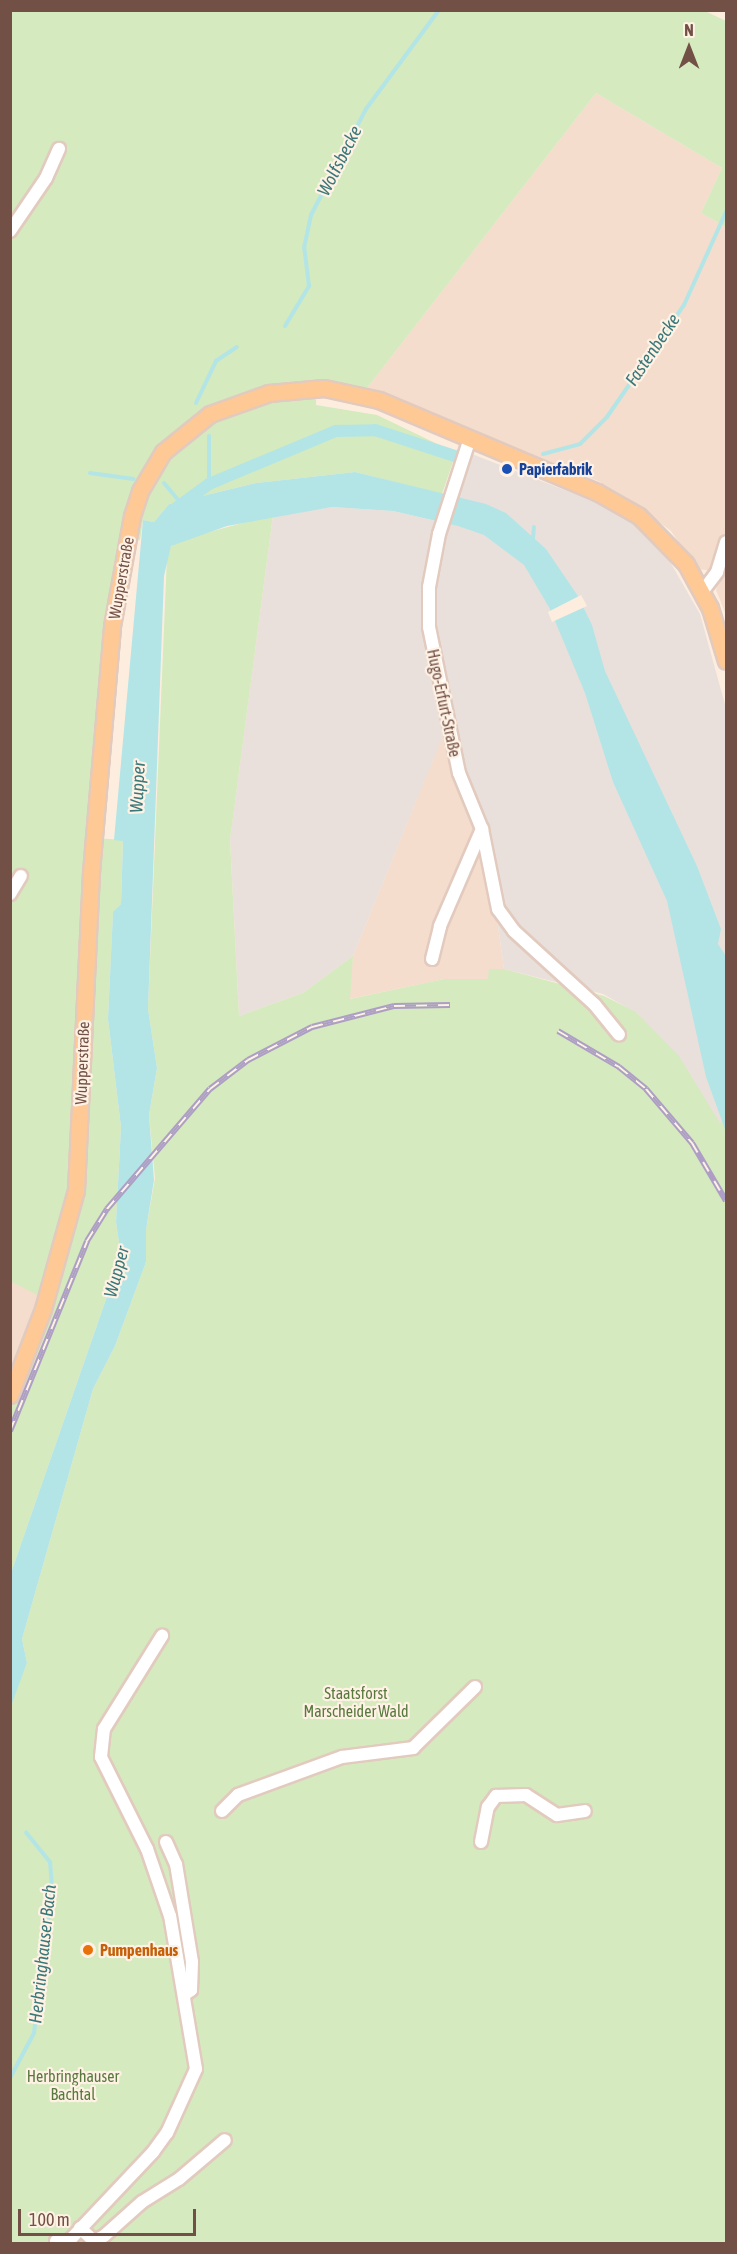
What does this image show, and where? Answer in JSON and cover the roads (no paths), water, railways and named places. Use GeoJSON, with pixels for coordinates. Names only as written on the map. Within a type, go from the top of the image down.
{"type":"FeatureCollection","features":[{"type":"Feature","properties":{"kind":"main road","name":"Wupperstraße"},"geometry":{"type":"LineString","coordinates":[[10,1395],[46,1299],[76,1190],[99,770],[112,626],[132,516],[140,491],[163,452],[196,423],[242,401],[283,390],[324,388],[353,392],[470,438],[597,492],[627,508],[674,548],[702,592],[726,662]]}},
{"type":"Feature","properties":{"kind":"street"},"geometry":{"type":"LineString","coordinates":[[10,231],[46,178],[59,148]]}},
{"type":"Feature","properties":{"kind":"street","name":"Hugo-Erfurt-Straße"},"geometry":{"type":"LineString","coordinates":[[470,438],[439,534],[429,587],[429,627],[459,773],[482,829],[498,909],[514,931],[595,1005],[619,1035]]}},
{"type":"Feature","properties":{"kind":"street"},"geometry":{"type":"LineString","coordinates":[[702,592],[717,572],[726,542]]}},
{"type":"Feature","properties":{"kind":"street"},"geometry":{"type":"LineString","coordinates":[[432,959],[440,926],[482,829]]}},
{"type":"Feature","properties":{"kind":"street"},"geometry":{"type":"LineString","coordinates":[[10,894],[21,876]]}},
{"type":"Feature","properties":{"kind":"street"},"geometry":{"type":"LineString","coordinates":[[56,2241],[68,2242],[153,2152],[179,2107],[196,2069],[170,1916],[147,1849],[101,1757],[104,1730],[162,1636]]}},
{"type":"Feature","properties":{"kind":"street"},"geometry":{"type":"LineString","coordinates":[[222,1811],[238,1795],[342,1756],[414,1748],[475,1687]]}},
{"type":"Feature","properties":{"kind":"street"},"geometry":{"type":"LineString","coordinates":[[481,1842],[488,1807],[496,1796],[526,1796],[557,1815],[585,1811]]}},
{"type":"Feature","properties":{"kind":"street"},"geometry":{"type":"LineString","coordinates":[[166,1842],[176,1864],[192,1962],[191,1990],[185,1994]]}},
{"type":"Feature","properties":{"kind":"street"},"geometry":{"type":"LineString","coordinates":[[80,2228],[94,2241],[104,2236],[142,2202],[179,2179],[225,2140]]}},
{"type":"Feature","properties":{"kind":"water","name":"Wupper"},"geometry":{"type":"Polygon","coordinates":[[[355,472],[486,504],[506,513],[546,549],[578,596],[592,625],[605,671],[697,866],[721,929],[718,944],[726,956],[726,1132],[706,1077],[667,901],[613,782],[585,693],[550,609],[524,565],[484,535],[458,526],[393,511],[332,507],[227,526],[171,546],[164,576],[148,1009],[157,1068],[149,1115],[154,1180],[146,1230],[146,1262],[115,1346],[93,1389],[22,1639],[27,1663],[11,1706],[11,1573],[121,1256],[116,1222],[121,1127],[108,1019],[113,912],[121,904],[123,841],[114,840],[143,520],[154,522],[169,504],[256,483],[355,472]]]}},
{"type":"Feature","properties":{"kind":"waterway","name":"Wolfsbecke"},"geometry":{"type":"LineString","coordinates":[[285,326],[309,286],[304,248],[311,215],[366,109],[439,10]]}},
{"type":"Feature","properties":{"kind":"waterway","name":"Fastenbecke"},"geometry":{"type":"LineString","coordinates":[[543,454],[580,444],[607,417],[684,305],[726,212]]}},
{"type":"Feature","properties":{"kind":"waterway"},"geometry":{"type":"LineString","coordinates":[[196,403],[216,361],[237,347]]}},
{"type":"Feature","properties":{"kind":"waterway"},"geometry":{"type":"LineString","coordinates":[[176,508],[209,484],[336,431],[375,430],[455,456]]}},
{"type":"Feature","properties":{"kind":"waterway"},"geometry":{"type":"LineString","coordinates":[[209,436],[209,484]]}},
{"type":"Feature","properties":{"kind":"waterway"},"geometry":{"type":"LineString","coordinates":[[90,473],[134,479]]}},
{"type":"Feature","properties":{"kind":"waterway"},"geometry":{"type":"LineString","coordinates":[[164,483],[181,503]]}},
{"type":"Feature","properties":{"kind":"waterway","name":"Fastenbecke"},"geometry":{"type":"LineString","coordinates":[[533,538],[534,527]]}},
{"type":"Feature","properties":{"kind":"waterway","name":"Herbringhauser Bach"},"geometry":{"type":"LineString","coordinates":[[10,2078],[34,2033],[52,1889],[50,1862],[26,1832]]}},
{"type":"Feature","properties":{"kind":"railway"},"geometry":{"type":"LineString","coordinates":[[10,1431],[87,1241],[107,1209],[210,1089],[248,1060],[312,1027],[394,1006],[450,1005]]}},
{"type":"Feature","properties":{"kind":"railway"},"geometry":{"type":"LineString","coordinates":[[558,1031],[619,1067],[646,1089],[692,1143],[726,1201]]}},
{"type":"Feature","properties":{"kind":"place","name":"Papierfabrik"},"geometry":{"type":"Point","coordinates":[507,469]}},
{"type":"Feature","properties":{"kind":"place","name":"Pumpenhaus"},"geometry":{"type":"Point","coordinates":[88,1950]}},
{"type":"Feature","properties":{"kind":"park label","name":"Staatsforst Marscheider Wald"},"geometry":{"type":"Point","coordinates":[356,1702]}},
{"type":"Feature","properties":{"kind":"park label","name":"Herbringhauser Bachtal"},"geometry":{"type":"Point","coordinates":[73,2085]}}]}
